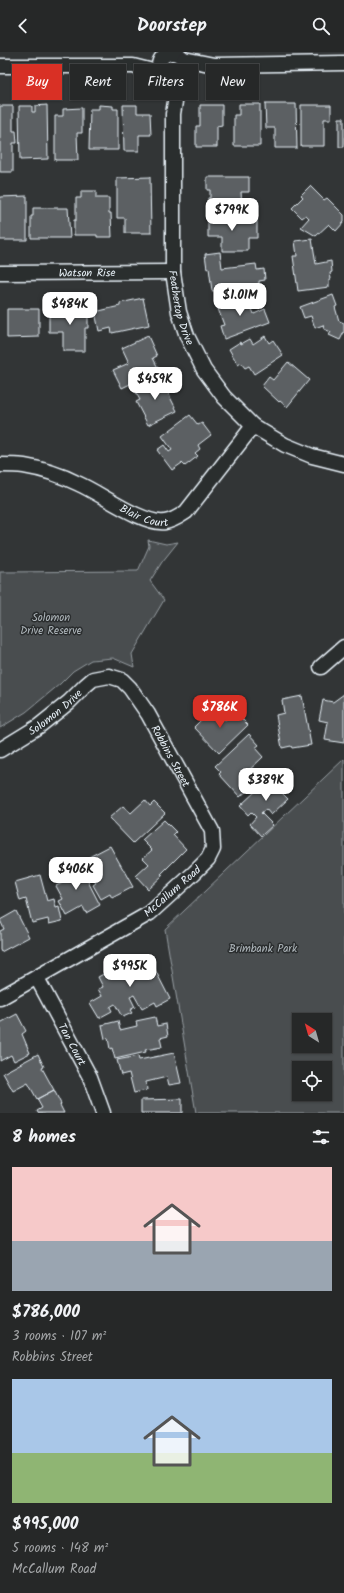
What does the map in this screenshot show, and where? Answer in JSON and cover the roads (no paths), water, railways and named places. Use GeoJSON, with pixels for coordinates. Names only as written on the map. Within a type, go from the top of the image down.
{"type":"FeatureCollection","features":[{"type":"Feature","properties":{"kind":"street"},"geometry":{"type":"LineString","coordinates":[[0,66],[133,66],[174,53],[176,64]]}},
{"type":"Feature","properties":{"kind":"street","name":"Feathertop Drive"},"geometry":{"type":"LineString","coordinates":[[160,64],[165,55]]}},
{"type":"Feature","properties":{"kind":"street"},"geometry":{"type":"LineString","coordinates":[[198,66],[344,64]]}},
{"type":"Feature","properties":{"kind":"street","name":"Feathertop Drive"},"geometry":{"type":"LineString","coordinates":[[174,100],[173,272],[179,312],[187,336],[204,370],[224,397],[252,426],[285,445],[312,456],[344,464]]}},
{"type":"Feature","properties":{"kind":"street","name":"Watson Rise"},"geometry":{"type":"LineString","coordinates":[[0,273],[173,272]]}},
{"type":"Feature","properties":{"kind":"street","name":"Blair Court"},"geometry":{"type":"LineString","coordinates":[[0,465],[24,466],[54,474],[80,484],[122,508],[150,520],[164,522],[174,520],[186,512],[252,426]]}},
{"type":"Feature","properties":{"kind":"street"},"geometry":{"type":"LineString","coordinates":[[321,667],[344,648]]}},
{"type":"Feature","properties":{"kind":"street","name":"Solomon Drive"},"geometry":{"type":"LineString","coordinates":[[0,750],[39,726],[69,702],[93,679],[109,676]]}},
{"type":"Feature","properties":{"kind":"street","name":"Robbins Street"},"geometry":{"type":"LineString","coordinates":[[109,676],[122,680],[148,714],[212,831],[213,849]]}},
{"type":"Feature","properties":{"kind":"street","name":"McCallum Road"},"geometry":{"type":"LineString","coordinates":[[0,998],[150,913],[208,859],[213,849]]}},
{"type":"Feature","properties":{"kind":"street","name":"Tan Court"},"geometry":{"type":"LineString","coordinates":[[37,978],[90,1077],[103,1113]]}},
{"type":"Feature","properties":{"kind":"park label","name":"Solomon Drive Reserve"},"geometry":{"type":"Point","coordinates":[51,623]}},
{"type":"Feature","properties":{"kind":"park label","name":"Brimbank Park"},"geometry":{"type":"Point","coordinates":[263,948]}}]}
